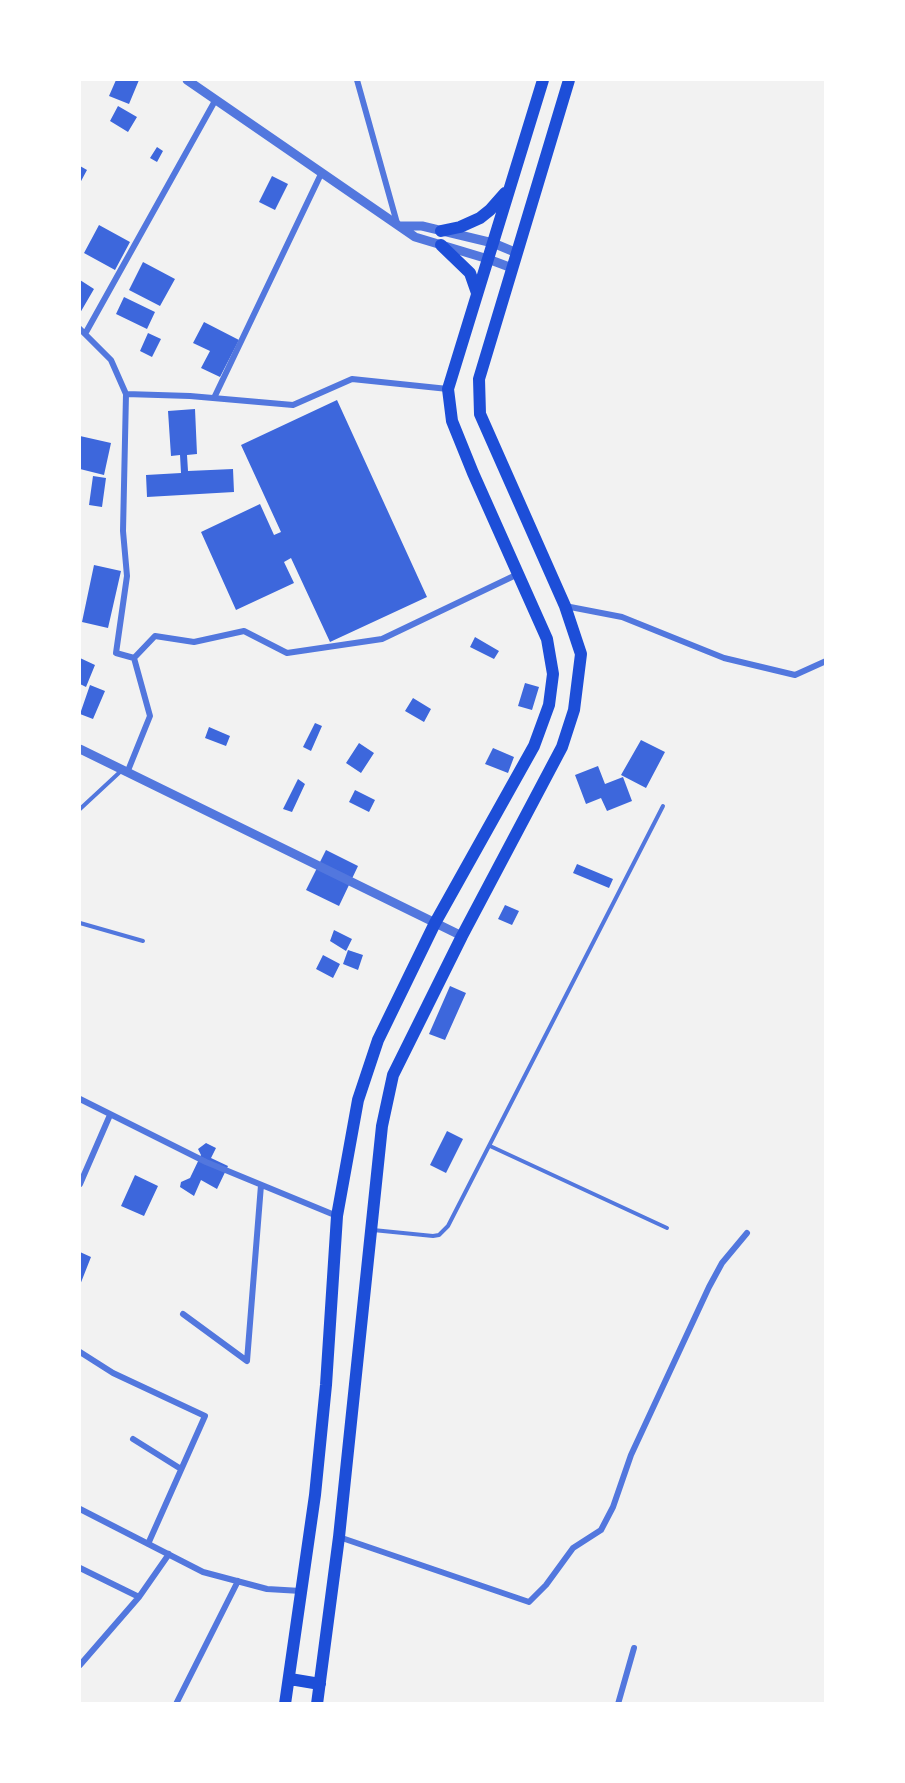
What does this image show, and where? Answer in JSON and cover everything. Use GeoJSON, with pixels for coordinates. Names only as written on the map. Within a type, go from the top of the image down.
{"type":"FeatureCollection","features":[{"type":"Feature","properties":{"kind":"main road"},"geometry":{"type":"LineString","coordinates":[[285,1704],[315,1495],[326,1385],[337,1216],[358,1100],[378,1040],[435,923],[534,746],[549,705],[554,674],[547,639],[452,421],[448,389],[543,80]]}},
{"type":"Feature","properties":{"kind":"main road"},"geometry":{"type":"LineString","coordinates":[[317,1704],[339,1537],[382,1126],[393,1075],[462,936],[562,747],[574,710],[581,654],[565,606],[480,414],[479,379],[569,80]]}},
{"type":"Feature","properties":{"kind":"main road"},"geometry":{"type":"LineString","coordinates":[[441,231],[459,227],[480,218],[509,189]]}},
{"type":"Feature","properties":{"kind":"main road"},"geometry":{"type":"LineString","coordinates":[[441,245],[470,273],[477,293]]}},
{"type":"Feature","properties":{"kind":"main road"},"geometry":{"type":"LineString","coordinates":[[290,1679],[320,1684]]}},
{"type":"Feature","properties":{"kind":"street"},"geometry":{"type":"LineString","coordinates":[[187,80],[415,237],[512,268]]}},
{"type":"Feature","properties":{"kind":"street"},"geometry":{"type":"LineString","coordinates":[[357,80],[398,226]]}},
{"type":"Feature","properties":{"kind":"street"},"geometry":{"type":"LineString","coordinates":[[134,658],[116,653],[127,576],[123,531],[126,394],[111,360],[82,331],[216,99]]}},
{"type":"Feature","properties":{"kind":"street"},"geometry":{"type":"LineString","coordinates":[[214,398],[321,174]]}},
{"type":"Feature","properties":{"kind":"street"},"geometry":{"type":"LineString","coordinates":[[398,226],[422,226],[493,243],[517,253]]}},
{"type":"Feature","properties":{"kind":"street"},"geometry":{"type":"LineString","coordinates":[[126,394],[214,398],[292,405],[352,379],[448,389]]}},
{"type":"Feature","properties":{"kind":"street"},"geometry":{"type":"LineString","coordinates":[[134,658],[155,636],[194,642],[244,631],[287,653],[381,639],[518,574]]}},
{"type":"Feature","properties":{"kind":"street"},"geometry":{"type":"LineString","coordinates":[[565,606],[622,617],[724,658],[795,675],[825,661]]}},
{"type":"Feature","properties":{"kind":"street"},"geometry":{"type":"LineString","coordinates":[[124,772],[150,716],[134,658]]}},
{"type":"Feature","properties":{"kind":"street"},"geometry":{"type":"LineString","coordinates":[[80,749],[462,936]]}},
{"type":"Feature","properties":{"kind":"street"},"geometry":{"type":"LineString","coordinates":[[80,1099],[206,1162],[337,1216]]}},
{"type":"Feature","properties":{"kind":"street"},"geometry":{"type":"LineString","coordinates":[[80,1184],[110,1114]]}},
{"type":"Feature","properties":{"kind":"street"},"geometry":{"type":"LineString","coordinates":[[183,1314],[247,1361],[261,1185]]}},
{"type":"Feature","properties":{"kind":"street"},"geometry":{"type":"LineString","coordinates":[[339,1537],[529,1602],[546,1585],[573,1548],[601,1530],[613,1507],[631,1455],[709,1287],[722,1263],[747,1233]]}},
{"type":"Feature","properties":{"kind":"street"},"geometry":{"type":"LineString","coordinates":[[80,1355],[205,1416],[148,1544]]}},
{"type":"Feature","properties":{"kind":"street"},"geometry":{"type":"LineString","coordinates":[[133,1439],[182,1469]]}},
{"type":"Feature","properties":{"kind":"street"},"geometry":{"type":"LineString","coordinates":[[80,1509],[203,1572],[267,1589],[302,1591]]}},
{"type":"Feature","properties":{"kind":"street"},"geometry":{"type":"LineString","coordinates":[[80,1665],[139,1597],[169,1554]]}},
{"type":"Feature","properties":{"kind":"street"},"geometry":{"type":"LineString","coordinates":[[80,1568],[139,1597]]}},
{"type":"Feature","properties":{"kind":"street"},"geometry":{"type":"LineString","coordinates":[[176,1704],[238,1581]]}},
{"type":"Feature","properties":{"kind":"street"},"geometry":{"type":"LineString","coordinates":[[618,1704],[634,1648]]}},
{"type":"Feature","properties":{"kind":"lane"},"geometry":{"type":"LineString","coordinates":[[80,809],[124,772]]}},
{"type":"Feature","properties":{"kind":"lane"},"geometry":{"type":"LineString","coordinates":[[371,1230],[433,1236],[443,1232],[490,1146],[663,806]]}},
{"type":"Feature","properties":{"kind":"lane"},"geometry":{"type":"LineString","coordinates":[[80,923],[143,941]]}},
{"type":"Feature","properties":{"kind":"lane"},"geometry":{"type":"LineString","coordinates":[[490,1146],[667,1228]]}},
{"type":"Feature","properties":{"kind":"building"},"geometry":{"type":"Polygon","coordinates":[[[116,80],[139,80],[129,104],[109,96],[116,80]]]}},
{"type":"Feature","properties":{"kind":"building"},"geometry":{"type":"Polygon","coordinates":[[[118,106],[137,117],[128,132],[110,121],[118,106]]]}},
{"type":"Feature","properties":{"kind":"building"},"geometry":{"type":"Polygon","coordinates":[[[157,147],[163,151],[157,162],[150,158],[157,147]]]}},
{"type":"Feature","properties":{"kind":"building"},"geometry":{"type":"Polygon","coordinates":[[[80,166],[87,170],[80,183],[80,166]]]}},
{"type":"Feature","properties":{"kind":"building"},"geometry":{"type":"Polygon","coordinates":[[[272,176],[288,184],[275,210],[259,202],[272,176]]]}},
{"type":"Feature","properties":{"kind":"building"},"geometry":{"type":"Polygon","coordinates":[[[99,225],[130,242],[115,270],[84,253],[99,225]]]}},
{"type":"Feature","properties":{"kind":"building"},"geometry":{"type":"Polygon","coordinates":[[[143,262],[175,279],[160,306],[129,290],[143,262]]]}},
{"type":"Feature","properties":{"kind":"building"},"geometry":{"type":"Polygon","coordinates":[[[80,280],[94,289],[80,313],[80,280]]]}},
{"type":"Feature","properties":{"kind":"building"},"geometry":{"type":"Polygon","coordinates":[[[124,297],[155,312],[147,329],[116,314],[124,297]]]}},
{"type":"Feature","properties":{"kind":"building"},"geometry":{"type":"Polygon","coordinates":[[[204,322],[239,340],[220,377],[201,368],[210,351],[193,343],[204,322]]]}},
{"type":"Feature","properties":{"kind":"building"},"geometry":{"type":"Polygon","coordinates":[[[148,333],[161,339],[152,357],[140,351],[148,333]]]}},
{"type":"Feature","properties":{"kind":"building"},"geometry":{"type":"Polygon","coordinates":[[[337,400],[427,597],[330,642],[291,558],[284,562],[294,583],[236,610],[201,532],[260,504],[274,535],[281,532],[241,445],[337,400]]]}},
{"type":"Feature","properties":{"kind":"building"},"geometry":{"type":"Polygon","coordinates":[[[195,409],[197,454],[187,455],[188,471],[233,469],[234,492],[147,497],[146,475],[181,473],[180,455],[171,456],[168,411],[195,409]]]}},
{"type":"Feature","properties":{"kind":"building"},"geometry":{"type":"Polygon","coordinates":[[[80,436],[111,443],[104,475],[80,469],[80,436]]]}},
{"type":"Feature","properties":{"kind":"building"},"geometry":{"type":"Polygon","coordinates":[[[93,476],[106,478],[102,507],[89,505],[93,476]]]}},
{"type":"Feature","properties":{"kind":"building"},"geometry":{"type":"Polygon","coordinates":[[[94,565],[121,571],[108,628],[82,622],[94,565]]]}},
{"type":"Feature","properties":{"kind":"building"},"geometry":{"type":"Polygon","coordinates":[[[475,637],[499,651],[494,659],[470,647],[475,637]]]}},
{"type":"Feature","properties":{"kind":"building"},"geometry":{"type":"Polygon","coordinates":[[[80,658],[95,665],[86,687],[80,684],[80,658]]]}},
{"type":"Feature","properties":{"kind":"building"},"geometry":{"type":"Polygon","coordinates":[[[525,683],[539,687],[532,710],[518,706],[525,683]]]}},
{"type":"Feature","properties":{"kind":"building"},"geometry":{"type":"Polygon","coordinates":[[[90,685],[105,691],[93,719],[80,714],[90,685]]]}},
{"type":"Feature","properties":{"kind":"building"},"geometry":{"type":"Polygon","coordinates":[[[413,698],[431,709],[424,722],[405,711],[413,698]]]}},
{"type":"Feature","properties":{"kind":"building"},"geometry":{"type":"Polygon","coordinates":[[[315,723],[322,726],[311,751],[303,747],[315,723]]]}},
{"type":"Feature","properties":{"kind":"building"},"geometry":{"type":"Polygon","coordinates":[[[209,727],[230,736],[226,746],[205,738],[209,727]]]}},
{"type":"Feature","properties":{"kind":"building"},"geometry":{"type":"Polygon","coordinates":[[[641,740],[665,752],[646,788],[621,775],[641,740]]]}},
{"type":"Feature","properties":{"kind":"building"},"geometry":{"type":"Polygon","coordinates":[[[359,743],[374,753],[361,773],[346,763],[359,743]]]}},
{"type":"Feature","properties":{"kind":"building"},"geometry":{"type":"Polygon","coordinates":[[[493,748],[514,757],[508,773],[485,764],[493,748]]]}},
{"type":"Feature","properties":{"kind":"building"},"geometry":{"type":"Polygon","coordinates":[[[598,766],[605,784],[623,777],[632,801],[607,811],[601,798],[586,804],[575,775],[598,766]]]}},
{"type":"Feature","properties":{"kind":"building"},"geometry":{"type":"Polygon","coordinates":[[[298,779],[305,784],[292,812],[283,809],[298,779]]]}},
{"type":"Feature","properties":{"kind":"building"},"geometry":{"type":"Polygon","coordinates":[[[355,790],[375,800],[369,812],[349,802],[355,790]]]}},
{"type":"Feature","properties":{"kind":"building"},"geometry":{"type":"Polygon","coordinates":[[[326,850],[358,866],[339,906],[306,890],[326,850]]]}},
{"type":"Feature","properties":{"kind":"building"},"geometry":{"type":"Polygon","coordinates":[[[577,864],[613,879],[609,888],[573,873],[577,864]]]}},
{"type":"Feature","properties":{"kind":"building"},"geometry":{"type":"Polygon","coordinates":[[[505,905],[519,911],[512,925],[498,919],[505,905]]]}},
{"type":"Feature","properties":{"kind":"building"},"geometry":{"type":"Polygon","coordinates":[[[334,930],[352,939],[346,951],[330,941],[334,930]]]}},
{"type":"Feature","properties":{"kind":"building"},"geometry":{"type":"Polygon","coordinates":[[[348,950],[363,955],[358,970],[343,964],[348,950]]]}},
{"type":"Feature","properties":{"kind":"building"},"geometry":{"type":"Polygon","coordinates":[[[323,955],[340,964],[333,978],[316,969],[323,955]]]}},
{"type":"Feature","properties":{"kind":"building"},"geometry":{"type":"Polygon","coordinates":[[[450,986],[466,993],[445,1040],[429,1034],[450,986]]]}},
{"type":"Feature","properties":{"kind":"building"},"geometry":{"type":"Polygon","coordinates":[[[447,1131],[463,1139],[446,1173],[430,1165],[447,1131]]]}},
{"type":"Feature","properties":{"kind":"building"},"geometry":{"type":"Polygon","coordinates":[[[206,1143],[216,1148],[211,1158],[228,1166],[217,1189],[201,1180],[194,1196],[180,1187],[181,1182],[190,1178],[201,1155],[198,1149],[206,1143]]]}},
{"type":"Feature","properties":{"kind":"building"},"geometry":{"type":"Polygon","coordinates":[[[135,1175],[158,1186],[144,1216],[121,1206],[135,1175]]]}},
{"type":"Feature","properties":{"kind":"building"},"geometry":{"type":"Polygon","coordinates":[[[80,1252],[91,1257],[80,1285],[80,1252]]]}}]}
